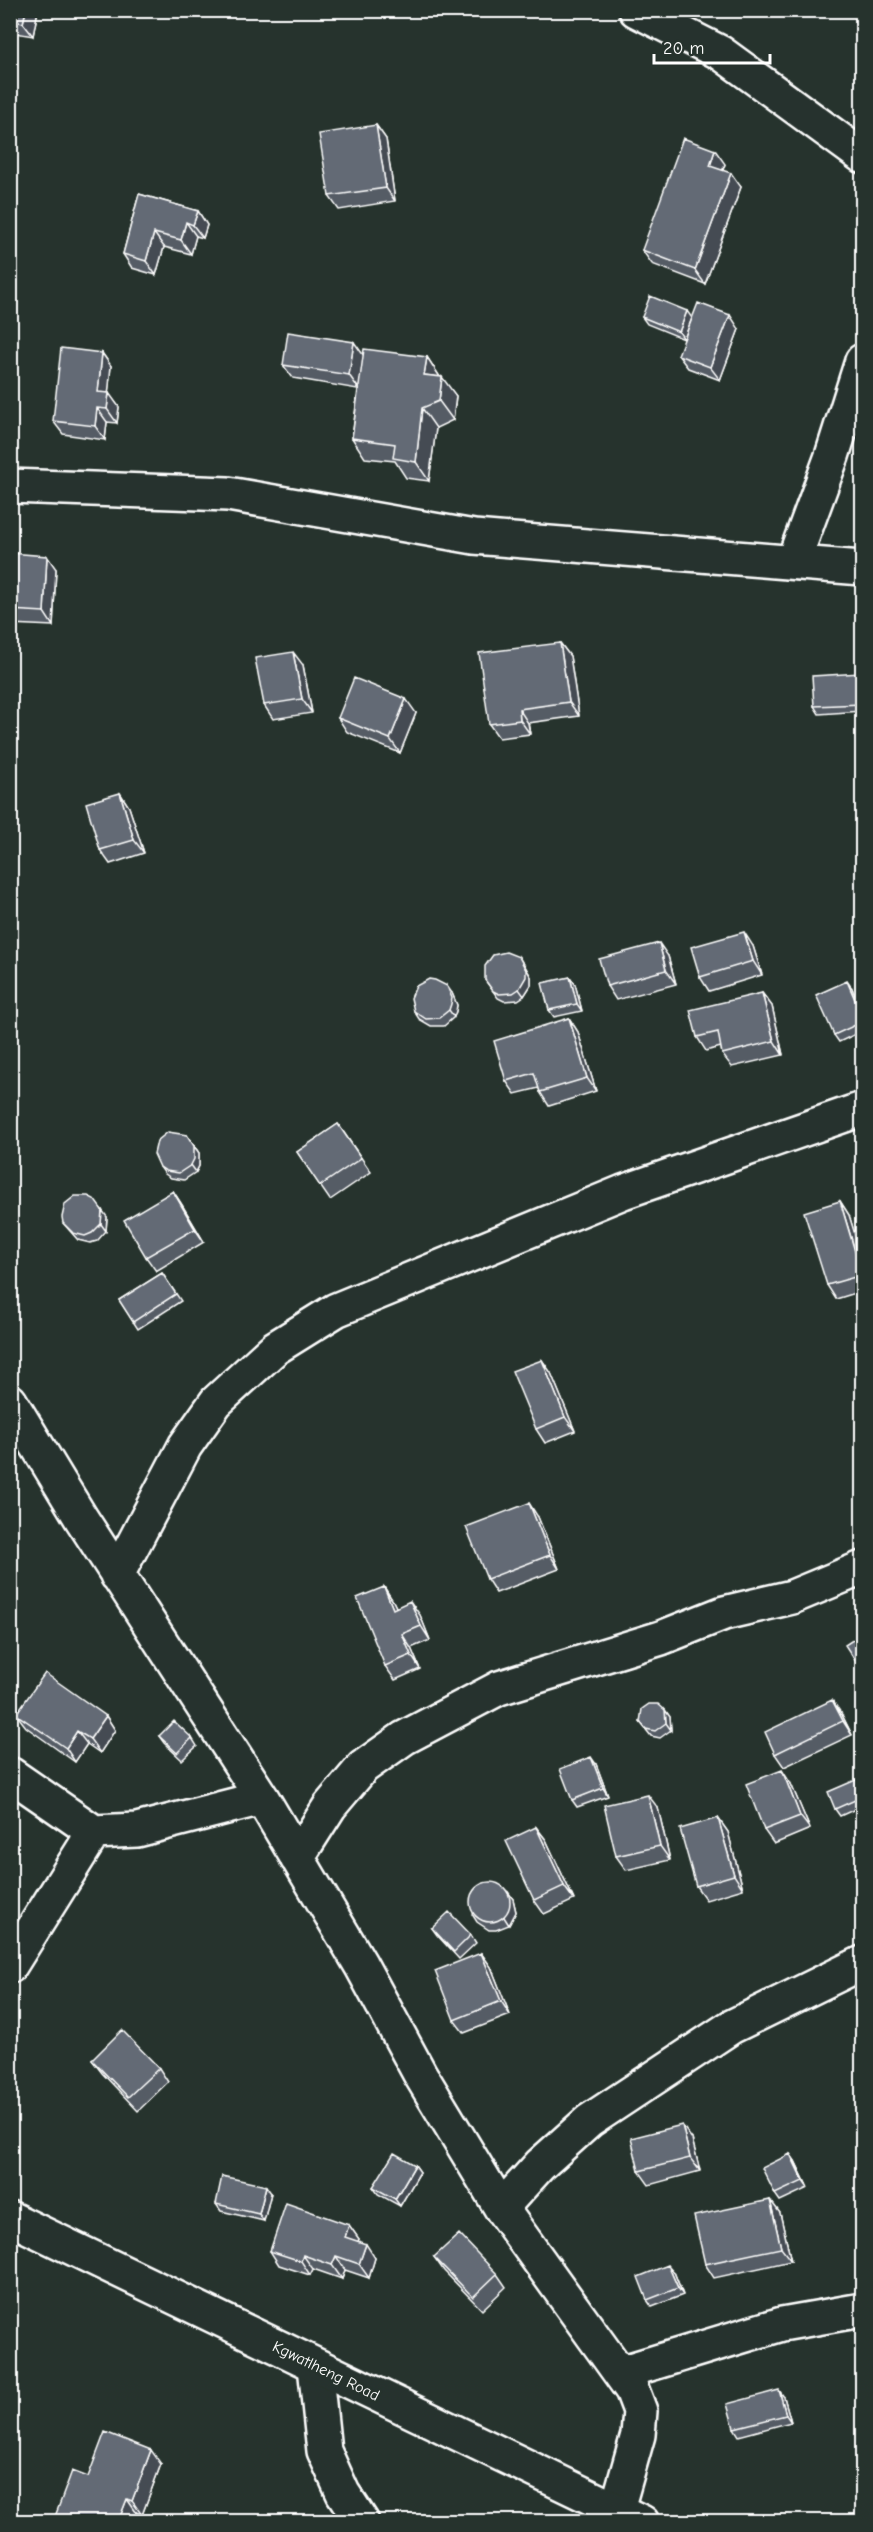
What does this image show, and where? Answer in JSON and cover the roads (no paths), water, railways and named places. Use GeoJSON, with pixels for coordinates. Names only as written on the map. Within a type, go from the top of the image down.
{"type":"FeatureCollection","features":[{"type":"Feature","properties":{"kind":"street"},"geometry":{"type":"LineString","coordinates":[[636,10],[721,53],[862,156]]}},
{"type":"Feature","properties":{"kind":"street"},"geometry":{"type":"LineString","coordinates":[[793,562],[832,456],[862,361]]}},
{"type":"Feature","properties":{"kind":"street"},"geometry":{"type":"LineString","coordinates":[[10,486],[228,494],[474,537],[862,568]]}},
{"type":"Feature","properties":{"kind":"street"},"geometry":{"type":"LineString","coordinates":[[117,1575],[185,1446],[216,1402],[275,1348],[336,1310],[622,1192],[862,1109]]}},
{"type":"Feature","properties":{"kind":"street"},"geometry":{"type":"LineString","coordinates":[[10,1401],[117,1575],[262,1798],[361,1965],[420,2074],[501,2208],[632,2390],[640,2411],[629,2515]]}},
{"type":"Feature","properties":{"kind":"street"},"geometry":{"type":"LineString","coordinates":[[297,1858],[330,1806],[363,1767],[404,1738],[499,1688],[661,1638],[724,1613],[792,1597],[862,1568]]}},
{"type":"Feature","properties":{"kind":"street"},"geometry":{"type":"LineString","coordinates":[[10,1774],[94,1832],[137,1830],[262,1798]]}},
{"type":"Feature","properties":{"kind":"street"},"geometry":{"type":"LineString","coordinates":[[10,1966],[94,1832]]}},
{"type":"Feature","properties":{"kind":"street"},"geometry":{"type":"LineString","coordinates":[[501,2208],[540,2165],[589,2121],[731,2027],[862,1963]]}},
{"type":"Feature","properties":{"kind":"street","name":"Kgwatlheng Road"},"geometry":{"type":"LineString","coordinates":[[10,2217],[315,2366],[629,2515]]}},
{"type":"Feature","properties":{"kind":"street"},"geometry":{"type":"LineString","coordinates":[[620,2373],[782,2324],[862,2310]]}},
{"type":"Feature","properties":{"kind":"street"},"geometry":{"type":"LineString","coordinates":[[315,2366],[324,2451],[343,2493],[362,2522]]}}]}
